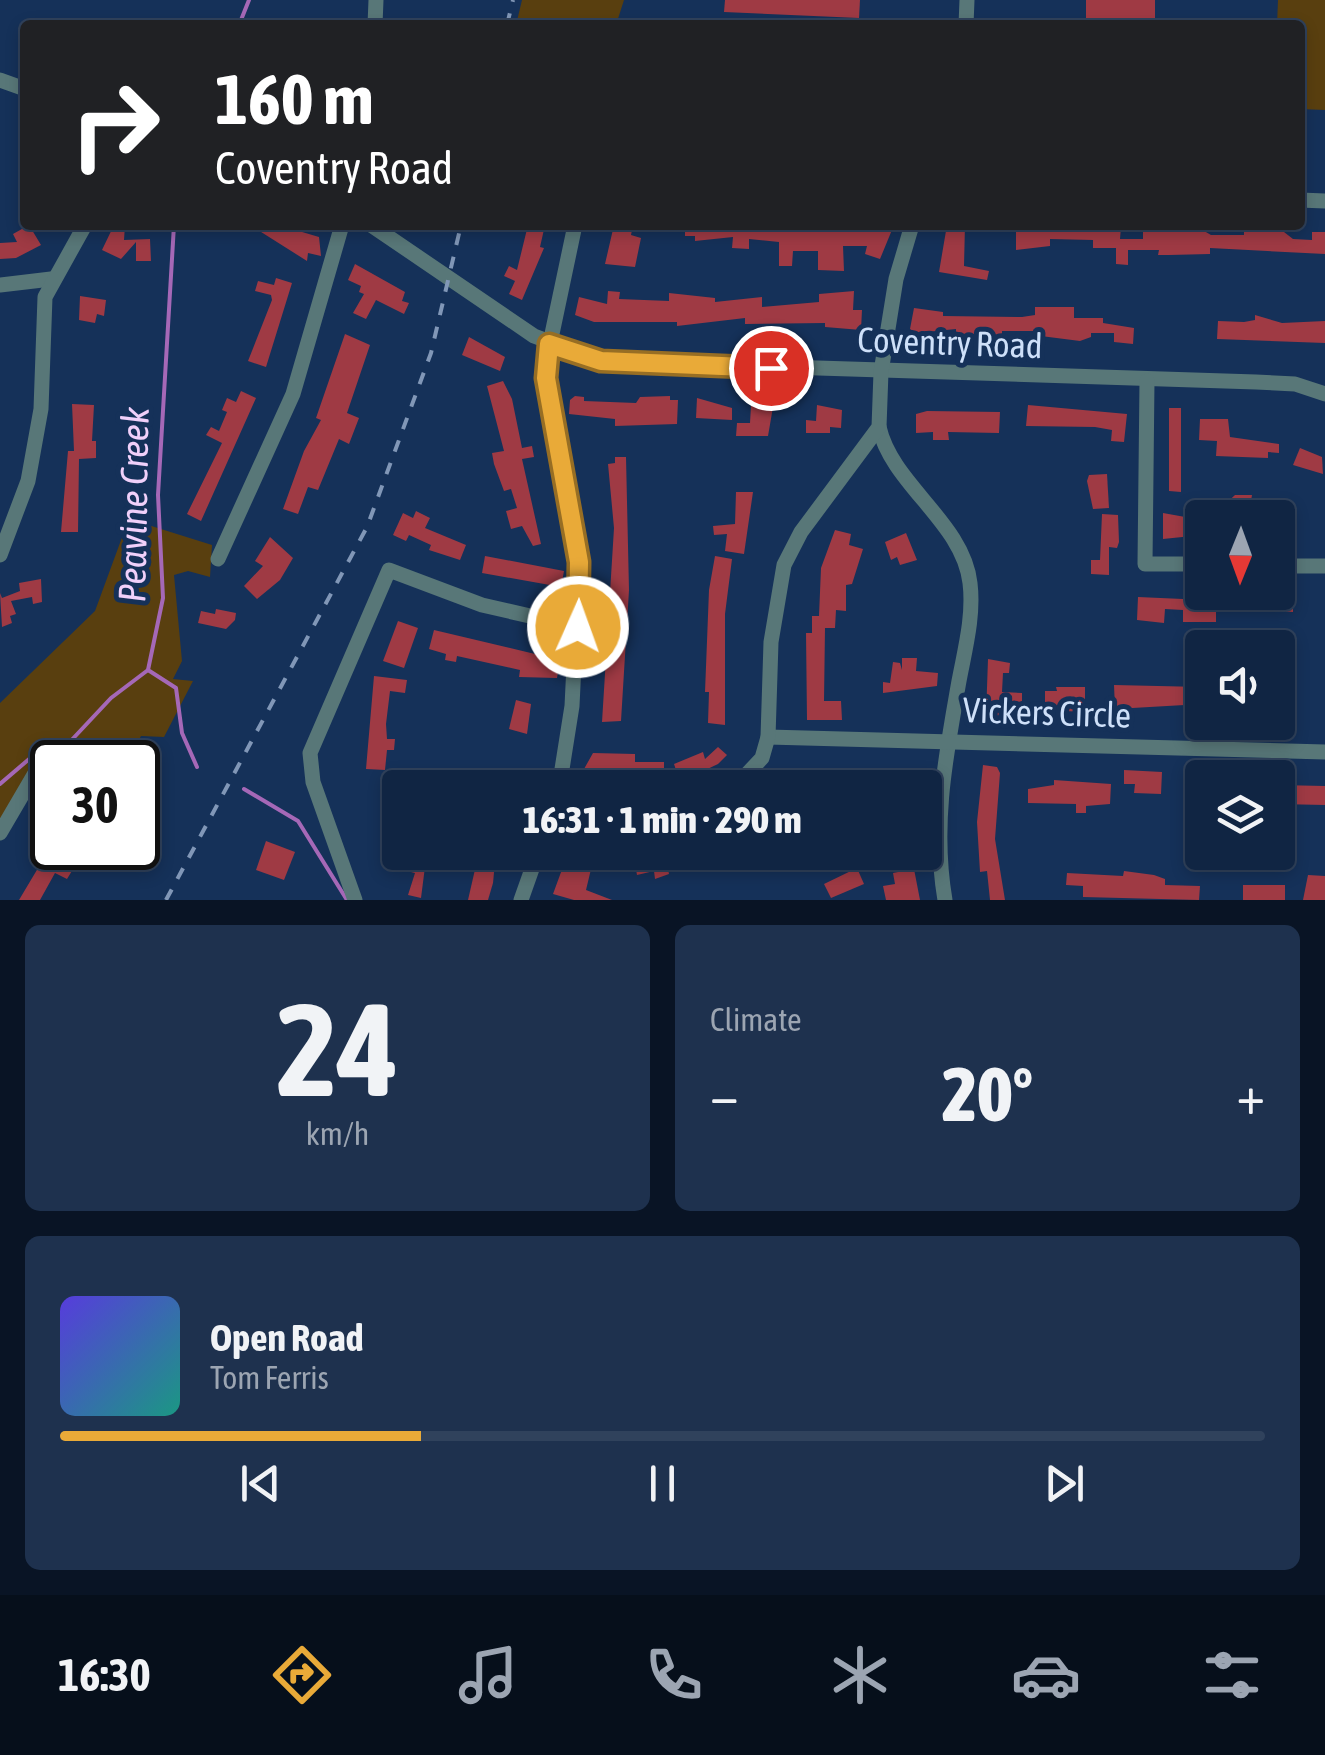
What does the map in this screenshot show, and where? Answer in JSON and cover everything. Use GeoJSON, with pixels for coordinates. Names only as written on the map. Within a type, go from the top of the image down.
{"type":"FeatureCollection","features":[{"type":"Feature","properties":{"kind":"street"},"geometry":{"type":"LineString","coordinates":[[0,555],[28,480],[42,409],[42,323],[51,279],[82,230]]}},
{"type":"Feature","properties":{"kind":"street"},"geometry":{"type":"LineString","coordinates":[[218,560],[293,394],[341,230]]}},
{"type":"Feature","properties":{"kind":"street","name":"Coventry Road"},"geometry":{"type":"LineString","coordinates":[[379,230],[549,344],[587,358],[881,372],[1294,384],[1325,394]]}},
{"type":"Feature","properties":{"kind":"street"},"geometry":{"type":"LineString","coordinates":[[561,770],[572,706],[579,562],[546,378],[549,344],[574,230]]}},
{"type":"Feature","properties":{"kind":"street"},"geometry":{"type":"LineString","coordinates":[[910,230],[896,278],[881,372],[879,427],[888,452],[952,540],[969,574],[970,622],[938,806],[945,900]]}},
{"type":"Feature","properties":{"kind":"street"},"geometry":{"type":"LineString","coordinates":[[0,285],[51,279]]}},
{"type":"Feature","properties":{"kind":"street"},"geometry":{"type":"LineString","coordinates":[[1147,381],[1145,564],[1185,564]]}},
{"type":"Feature","properties":{"kind":"street"},"geometry":{"type":"LineString","coordinates":[[751,770],[762,758],[768,737],[770,642],[784,565],[802,532],[879,427]]}},
{"type":"Feature","properties":{"kind":"street"},"geometry":{"type":"LineString","coordinates":[[1295,566],[1325,566]]}},
{"type":"Feature","properties":{"kind":"street"},"geometry":{"type":"LineString","coordinates":[[355,900],[314,782],[310,753],[389,570],[482,605],[578,627]]}},
{"type":"Feature","properties":{"kind":"street","name":"Vickers Circle"},"geometry":{"type":"LineString","coordinates":[[768,737],[1325,752]]}},
{"type":"Feature","properties":{"kind":"street"},"geometry":{"type":"LineString","coordinates":[[0,833],[30,782]]}},
{"type":"Feature","properties":{"kind":"street"},"geometry":{"type":"LineString","coordinates":[[521,900],[532,870]]}},
{"type":"Feature","properties":{"kind":"shaded area"},"geometry":{"type":"Polygon","coordinates":[[[522,0],[624,0],[618,20],[517,20],[522,0]]]}},
{"type":"Feature","properties":{"kind":"shaded area"},"geometry":{"type":"Polygon","coordinates":[[[1278,0],[1325,0],[1325,110],[1305,109],[1305,20],[1277,20],[1278,0]]]}},
{"type":"Feature","properties":{"kind":"shaded area"},"geometry":{"type":"Polygon","coordinates":[[[145,524],[212,545],[210,577],[188,571],[174,575],[182,661],[173,679],[193,681],[164,737],[30,740],[30,780],[0,833],[0,703],[95,611],[124,532],[145,524]]]}},
{"type":"Feature","properties":{"kind":"building"},"geometry":{"type":"Polygon","coordinates":[[[725,0],[860,0],[859,18],[724,12],[725,0]]]}},
{"type":"Feature","properties":{"kind":"building"},"geometry":{"type":"Polygon","coordinates":[[[1086,0],[1155,0],[1155,20],[1086,20],[1086,0]]]}},
{"type":"Feature","properties":{"kind":"building"},"geometry":{"type":"Polygon","coordinates":[[[32,230],[41,245],[16,258],[0,259],[0,243],[17,242],[13,234],[32,230]]]}},
{"type":"Feature","properties":{"kind":"building"},"geometry":{"type":"Polygon","coordinates":[[[112,230],[125,230],[124,240],[150,239],[151,261],[136,261],[136,242],[121,259],[102,250],[112,230]]]}},
{"type":"Feature","properties":{"kind":"building"},"geometry":{"type":"Polygon","coordinates":[[[258,230],[295,230],[319,237],[321,256],[308,253],[307,261],[258,230]]]}},
{"type":"Feature","properties":{"kind":"building"},"geometry":{"type":"Polygon","coordinates":[[[527,230],[544,230],[540,247],[544,248],[522,300],[509,294],[515,281],[504,276],[509,266],[517,270],[527,230]]]}},
{"type":"Feature","properties":{"kind":"building"},"geometry":{"type":"Polygon","coordinates":[[[613,230],[632,230],[631,235],[641,238],[635,267],[605,264],[613,230]]]}},
{"type":"Feature","properties":{"kind":"building"},"geometry":{"type":"Polygon","coordinates":[[[685,230],[892,230],[880,259],[865,254],[867,246],[843,246],[844,271],[818,270],[818,251],[793,251],[792,266],[779,266],[779,242],[749,239],[749,249],[732,248],[733,237],[695,241],[695,236],[685,236],[685,230]]]}},
{"type":"Feature","properties":{"kind":"building"},"geometry":{"type":"Polygon","coordinates":[[[946,230],[965,230],[964,266],[989,271],[987,280],[939,272],[946,230]]]}},
{"type":"Feature","properties":{"kind":"building"},"geometry":{"type":"Polygon","coordinates":[[[1016,230],[1121,230],[1120,239],[1143,239],[1143,230],[1244,235],[1244,230],[1257,230],[1312,240],[1312,232],[1325,232],[1325,254],[1210,248],[1210,254],[1158,255],[1159,250],[1128,250],[1128,265],[1116,264],[1116,248],[1093,248],[1093,240],[1050,239],[1050,246],[1016,250],[1016,230]]]}},
{"type":"Feature","properties":{"kind":"building"},"geometry":{"type":"Polygon","coordinates":[[[355,264],[405,292],[402,301],[409,303],[404,314],[376,300],[366,319],[353,313],[364,294],[359,292],[361,286],[348,280],[355,264]]]}},
{"type":"Feature","properties":{"kind":"building"},"geometry":{"type":"Polygon","coordinates":[[[276,278],[292,283],[266,367],[248,361],[272,300],[271,295],[255,291],[258,281],[274,285],[276,278]]]}},
{"type":"Feature","properties":{"kind":"building"},"geometry":{"type":"Polygon","coordinates":[[[608,291],[620,292],[619,299],[669,301],[669,293],[715,298],[715,302],[762,297],[762,307],[819,302],[819,294],[854,291],[853,310],[862,310],[861,330],[825,327],[825,323],[745,324],[745,318],[677,326],[677,322],[594,322],[575,315],[579,297],[607,304],[608,291]]]}},
{"type":"Feature","properties":{"kind":"building"},"geometry":{"type":"Polygon","coordinates":[[[80,296],[106,300],[104,316],[97,314],[95,323],[79,320],[80,296]]]}},
{"type":"Feature","properties":{"kind":"building"},"geometry":{"type":"Polygon","coordinates":[[[1035,307],[1074,307],[1074,318],[1103,318],[1103,323],[1134,328],[1133,344],[1114,342],[1114,333],[1091,333],[1091,337],[1080,341],[1033,335],[1033,331],[1002,331],[1002,335],[956,334],[956,329],[916,333],[910,329],[914,308],[943,312],[943,316],[1022,317],[1035,315],[1035,307]]]}},
{"type":"Feature","properties":{"kind":"building"},"geometry":{"type":"Polygon","coordinates":[[[1255,315],[1282,323],[1325,321],[1325,343],[1217,339],[1218,321],[1244,322],[1255,320],[1255,315]]]}},
{"type":"Feature","properties":{"kind":"building"},"geometry":{"type":"Polygon","coordinates":[[[345,334],[370,345],[347,413],[359,418],[349,444],[339,439],[318,490],[308,487],[298,514],[283,509],[304,451],[321,420],[316,418],[345,334]]]}},
{"type":"Feature","properties":{"kind":"building"},"geometry":{"type":"Polygon","coordinates":[[[469,337],[505,357],[500,371],[462,355],[469,337]]]}},
{"type":"Feature","properties":{"kind":"building"},"geometry":{"type":"Polygon","coordinates":[[[503,381],[512,399],[522,448],[532,446],[534,457],[522,459],[541,544],[533,546],[522,526],[511,529],[506,511],[517,508],[511,489],[504,491],[492,453],[504,451],[487,386],[503,381]]]}},
{"type":"Feature","properties":{"kind":"building"},"geometry":{"type":"Polygon","coordinates":[[[241,391],[256,398],[201,521],[187,514],[222,443],[206,435],[211,427],[219,431],[227,412],[222,410],[227,398],[236,402],[241,391]]]}},
{"type":"Feature","properties":{"kind":"building"},"geometry":{"type":"Polygon","coordinates":[[[670,396],[670,400],[678,400],[677,424],[615,426],[615,419],[569,414],[570,400],[584,397],[584,401],[636,403],[640,397],[670,396]]]}},
{"type":"Feature","properties":{"kind":"building"},"geometry":{"type":"Polygon","coordinates":[[[697,398],[732,408],[732,420],[696,418],[697,398]]]}},
{"type":"Feature","properties":{"kind":"building"},"geometry":{"type":"Polygon","coordinates":[[[72,404],[94,405],[92,441],[96,441],[96,458],[79,459],[78,532],[61,532],[68,451],[74,451],[72,404]]]}},
{"type":"Feature","properties":{"kind":"building"},"geometry":{"type":"Polygon","coordinates":[[[817,405],[842,410],[841,428],[830,427],[830,433],[806,433],[806,420],[816,421],[817,405]]]}},
{"type":"Feature","properties":{"kind":"building"},"geometry":{"type":"Polygon","coordinates":[[[1028,405],[1127,414],[1124,442],[1111,441],[1112,430],[1095,427],[1026,426],[1028,405]]]}},
{"type":"Feature","properties":{"kind":"building"},"geometry":{"type":"Polygon","coordinates":[[[751,406],[773,407],[768,436],[736,436],[737,423],[750,423],[751,406]]]}},
{"type":"Feature","properties":{"kind":"building"},"geometry":{"type":"Polygon","coordinates":[[[1169,408],[1181,408],[1181,492],[1169,491],[1169,408]]]}},
{"type":"Feature","properties":{"kind":"building"},"geometry":{"type":"Polygon","coordinates":[[[1000,412],[999,433],[948,432],[949,440],[933,440],[933,432],[916,433],[916,414],[1000,412]]]}},
{"type":"Feature","properties":{"kind":"building"},"geometry":{"type":"Polygon","coordinates":[[[1200,419],[1228,419],[1230,437],[1279,444],[1279,453],[1268,452],[1268,458],[1216,456],[1217,441],[1199,440],[1200,419]]]}},
{"type":"Feature","properties":{"kind":"building"},"geometry":{"type":"Polygon","coordinates":[[[1300,448],[1322,457],[1323,474],[1293,465],[1300,448]]]}},
{"type":"Feature","properties":{"kind":"building"},"geometry":{"type":"Polygon","coordinates":[[[615,457],[626,457],[629,590],[621,721],[602,722],[614,528],[608,464],[615,463],[615,457]]]}},
{"type":"Feature","properties":{"kind":"building"},"geometry":{"type":"Polygon","coordinates":[[[1107,474],[1109,508],[1093,509],[1089,475],[1107,474]]]}},
{"type":"Feature","properties":{"kind":"building"},"geometry":{"type":"Polygon","coordinates":[[[736,492],[753,492],[744,554],[725,551],[727,534],[714,535],[713,526],[735,524],[736,492]]]}},
{"type":"Feature","properties":{"kind":"building"},"geometry":{"type":"Polygon","coordinates":[[[1235,495],[1252,495],[1251,500],[1230,500],[1235,495]]]}},
{"type":"Feature","properties":{"kind":"building"},"geometry":{"type":"Polygon","coordinates":[[[416,511],[430,518],[425,528],[466,545],[460,560],[429,550],[431,545],[409,535],[406,541],[393,535],[403,513],[413,518],[416,511]]]}},
{"type":"Feature","properties":{"kind":"building"},"geometry":{"type":"Polygon","coordinates":[[[1163,513],[1185,517],[1185,537],[1163,539],[1163,513]]]}},
{"type":"Feature","properties":{"kind":"building"},"geometry":{"type":"Polygon","coordinates":[[[1102,514],[1118,515],[1119,542],[1117,548],[1109,547],[1109,575],[1091,574],[1091,560],[1100,560],[1102,514]]]}},
{"type":"Feature","properties":{"kind":"building"},"geometry":{"type":"Polygon","coordinates":[[[835,530],[851,534],[849,545],[863,549],[852,584],[846,585],[846,611],[836,610],[835,628],[825,628],[824,701],[841,701],[842,720],[807,720],[806,633],[812,633],[812,616],[819,616],[821,568],[835,530]]]}},
{"type":"Feature","properties":{"kind":"building"},"geometry":{"type":"Polygon","coordinates":[[[906,533],[917,560],[900,565],[897,557],[891,560],[885,542],[906,533]]]}},
{"type":"Feature","properties":{"kind":"building"},"geometry":{"type":"Polygon","coordinates":[[[270,537],[293,558],[280,580],[257,599],[244,586],[263,566],[255,561],[270,537]]]}},
{"type":"Feature","properties":{"kind":"building"},"geometry":{"type":"Polygon","coordinates":[[[485,556],[564,571],[561,587],[482,573],[485,556]]]}},
{"type":"Feature","properties":{"kind":"building"},"geometry":{"type":"Polygon","coordinates":[[[715,556],[732,559],[725,614],[725,725],[708,723],[709,692],[705,692],[709,590],[715,556]]]}},
{"type":"Feature","properties":{"kind":"building"},"geometry":{"type":"Polygon","coordinates":[[[41,579],[42,602],[33,604],[32,597],[11,601],[16,614],[10,616],[12,623],[2,627],[0,593],[2,598],[20,591],[19,583],[41,579]]]}},
{"type":"Feature","properties":{"kind":"building"},"geometry":{"type":"Polygon","coordinates":[[[1138,597],[1183,599],[1185,610],[1216,610],[1216,622],[1183,622],[1183,610],[1165,609],[1164,623],[1137,620],[1138,597]]]}},
{"type":"Feature","properties":{"kind":"building"},"geometry":{"type":"Polygon","coordinates":[[[216,609],[236,613],[235,620],[226,629],[198,623],[201,611],[215,614],[216,609]]]}},
{"type":"Feature","properties":{"kind":"building"},"geometry":{"type":"Polygon","coordinates":[[[398,621],[418,628],[404,668],[383,661],[398,621]]]}},
{"type":"Feature","properties":{"kind":"building"},"geometry":{"type":"Polygon","coordinates":[[[434,630],[560,660],[557,678],[519,677],[520,670],[457,656],[456,662],[445,660],[446,654],[429,649],[434,630]]]}},
{"type":"Feature","properties":{"kind":"building"},"geometry":{"type":"Polygon","coordinates":[[[902,658],[917,658],[916,671],[938,673],[937,686],[883,693],[883,682],[890,683],[893,662],[900,663],[902,670],[902,658]]]}},
{"type":"Feature","properties":{"kind":"building"},"geometry":{"type":"Polygon","coordinates":[[[988,659],[1010,663],[1009,673],[1003,673],[1002,692],[1022,693],[1022,714],[986,716],[988,659]]]}},
{"type":"Feature","properties":{"kind":"building"},"geometry":{"type":"Polygon","coordinates":[[[374,676],[407,680],[405,693],[390,691],[387,739],[395,739],[394,750],[387,750],[385,770],[366,769],[374,676]]]}},
{"type":"Feature","properties":{"kind":"building"},"geometry":{"type":"Polygon","coordinates":[[[1114,685],[1185,687],[1185,705],[1115,709],[1114,685]]]}},
{"type":"Feature","properties":{"kind":"building"},"geometry":{"type":"Polygon","coordinates":[[[1056,687],[1085,687],[1085,712],[1045,710],[1045,691],[1057,691],[1056,687]]]}},
{"type":"Feature","properties":{"kind":"building"},"geometry":{"type":"Polygon","coordinates":[[[516,700],[531,704],[527,734],[509,729],[516,700]]]}},
{"type":"Feature","properties":{"kind":"building"},"geometry":{"type":"Polygon","coordinates":[[[718,747],[727,755],[705,770],[676,770],[674,764],[703,752],[705,759],[718,747]]]}},
{"type":"Feature","properties":{"kind":"building"},"geometry":{"type":"Polygon","coordinates":[[[593,753],[635,754],[635,762],[664,762],[664,770],[575,770],[584,769],[593,753]]]}},
{"type":"Feature","properties":{"kind":"building"},"geometry":{"type":"Polygon","coordinates":[[[983,765],[997,767],[1000,773],[995,839],[1005,900],[990,900],[987,871],[980,872],[977,822],[983,765]]]}},
{"type":"Feature","properties":{"kind":"building"},"geometry":{"type":"Polygon","coordinates":[[[1124,770],[1162,772],[1161,794],[1134,793],[1135,784],[1124,784],[1124,770]]]}},
{"type":"Feature","properties":{"kind":"building"},"geometry":{"type":"Polygon","coordinates":[[[1054,780],[1111,784],[1110,804],[1086,806],[1086,813],[1076,813],[1076,804],[1028,803],[1028,789],[1054,785],[1054,780]]]}},
{"type":"Feature","properties":{"kind":"building"},"geometry":{"type":"Polygon","coordinates":[[[1295,785],[1325,786],[1325,805],[1295,804],[1295,785]]]}},
{"type":"Feature","properties":{"kind":"building"},"geometry":{"type":"Polygon","coordinates":[[[266,841],[295,852],[284,880],[256,870],[266,841]]]}},
{"type":"Feature","properties":{"kind":"building"},"geometry":{"type":"Polygon","coordinates":[[[37,870],[73,870],[67,879],[55,873],[40,900],[19,900],[37,870]]]}},
{"type":"Feature","properties":{"kind":"building"},"geometry":{"type":"Polygon","coordinates":[[[403,870],[425,870],[421,898],[408,895],[415,873],[403,870]]]}},
{"type":"Feature","properties":{"kind":"building"},"geometry":{"type":"Polygon","coordinates":[[[475,870],[494,870],[488,900],[468,900],[475,870]]]}},
{"type":"Feature","properties":{"kind":"building"},"geometry":{"type":"Polygon","coordinates":[[[562,870],[591,870],[586,890],[612,900],[574,900],[553,894],[562,870]]]}},
{"type":"Feature","properties":{"kind":"building"},"geometry":{"type":"Polygon","coordinates":[[[636,870],[668,870],[669,874],[655,879],[654,871],[637,875],[636,870]]]}},
{"type":"Feature","properties":{"kind":"building"},"geometry":{"type":"Polygon","coordinates":[[[858,870],[864,884],[831,898],[824,884],[858,870]]]}},
{"type":"Feature","properties":{"kind":"building"},"geometry":{"type":"Polygon","coordinates":[[[914,870],[920,900],[886,900],[883,886],[895,884],[893,873],[914,870]]]}},
{"type":"Feature","properties":{"kind":"building"},"geometry":{"type":"Polygon","coordinates":[[[1124,871],[1154,875],[1165,879],[1165,885],[1200,886],[1199,900],[1083,897],[1083,886],[1066,885],[1067,873],[1123,876],[1124,871]]]}},
{"type":"Feature","properties":{"kind":"building"},"geometry":{"type":"Polygon","coordinates":[[[1308,875],[1325,876],[1325,900],[1303,900],[1308,875]]]}},
{"type":"Feature","properties":{"kind":"building"},"geometry":{"type":"Polygon","coordinates":[[[1243,885],[1285,885],[1285,900],[1243,900],[1243,885]]]}},
{"type":"Feature","properties":{"kind":"waterway","name":"Peavine Creek"},"geometry":{"type":"LineString","coordinates":[[241,20],[249,0]]}},
{"type":"Feature","properties":{"kind":"waterway","name":"Peavine Creek"},"geometry":{"type":"LineString","coordinates":[[174,230],[158,495],[163,598],[148,670],[176,688],[182,733],[197,767]]}},
{"type":"Feature","properties":{"kind":"waterway"},"geometry":{"type":"LineString","coordinates":[[0,784],[35,754],[66,746],[111,698],[148,670]]}},
{"type":"Feature","properties":{"kind":"waterway","name":"Peavine Creek"},"geometry":{"type":"LineString","coordinates":[[244,789],[298,821],[347,900]]}},
{"type":"Feature","properties":{"kind":"railway"},"geometry":{"type":"LineString","coordinates":[[508,20],[513,0]]}},
{"type":"Feature","properties":{"kind":"railway"},"geometry":{"type":"LineString","coordinates":[[166,900],[367,527],[431,353],[460,230]]}},
{"type":"Feature","properties":{"kind":"route"},"geometry":{"type":"LineString","coordinates":[[578,627],[579,562],[546,378],[549,344],[601,361],[771,368]]}}]}
